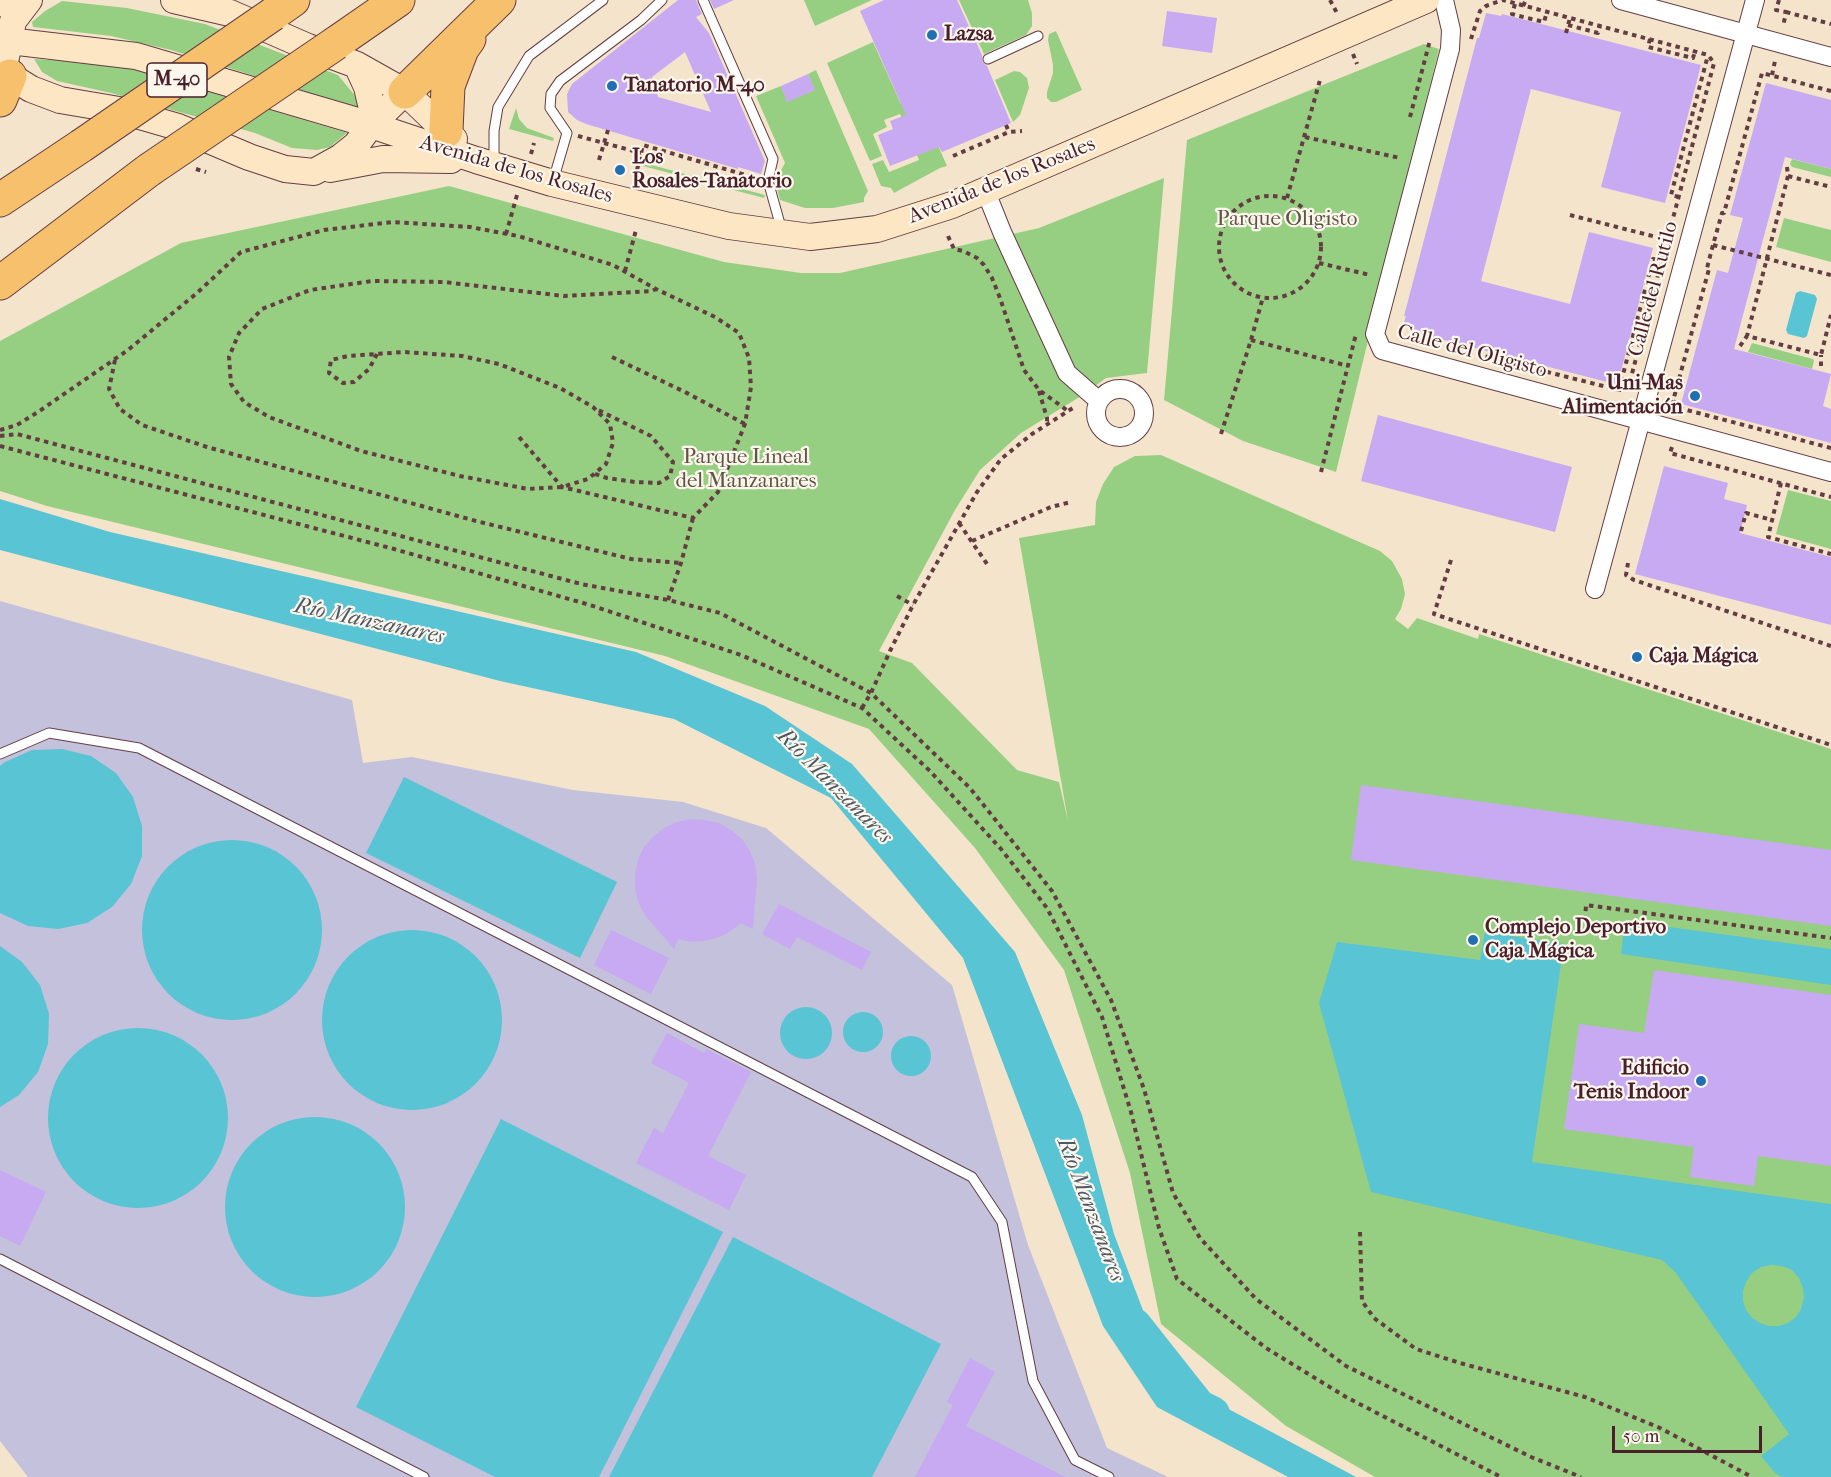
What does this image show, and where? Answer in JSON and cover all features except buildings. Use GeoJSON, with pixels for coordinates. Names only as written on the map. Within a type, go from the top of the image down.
{"type":"FeatureCollection","features":[{"type":"Feature","properties":{"kind":"highway","name":"M-40"},"geometry":{"type":"LineString","coordinates":[[0,283],[148,170],[346,54],[398,0]]}},
{"type":"Feature","properties":{"kind":"highway"},"geometry":{"type":"LineString","coordinates":[[405,92],[493,6]]}},
{"type":"Feature","properties":{"kind":"highway"},"geometry":{"type":"LineString","coordinates":[[446,131],[448,86],[462,50],[493,6]]}},
{"type":"Feature","properties":{"kind":"highway","name":"M-40"},"geometry":{"type":"LineString","coordinates":[[0,200],[283,7]]}},
{"type":"Feature","properties":{"kind":"main road"},"geometry":{"type":"LineString","coordinates":[[0,3],[8,0]]}},
{"type":"Feature","properties":{"kind":"main road"},"geometry":{"type":"LineString","coordinates":[[29,0],[4,40],[6,58],[3,83],[31,89],[60,100],[119,110],[178,127],[249,157],[285,169],[314,172],[382,159],[485,163]]}},
{"type":"Feature","properties":{"kind":"main road"},"geometry":{"type":"LineString","coordinates":[[174,0],[230,13],[308,46],[346,54],[405,92],[446,131],[485,163]]}},
{"type":"Feature","properties":{"kind":"main road","name":"Avenida de los Rosales"},"geometry":{"type":"LineString","coordinates":[[4,40],[136,56],[371,125],[552,183],[729,226],[810,237],[877,230],[938,211],[1426,0]]}},
{"type":"Feature","properties":{"kind":"main road"},"geometry":{"type":"LineString","coordinates":[[346,54],[368,87],[374,113],[371,125]]}},
{"type":"Feature","properties":{"kind":"main road"},"geometry":{"type":"LineString","coordinates":[[314,172],[341,157],[356,145],[371,125],[405,92]]}},
{"type":"Feature","properties":{"kind":"street","name":"Calle del Oligisto"},"geometry":{"type":"LineString","coordinates":[[1444,0],[1451,30],[1450,49],[1375,334],[1382,350],[1831,472]]}},
{"type":"Feature","properties":{"kind":"street"},"geometry":{"type":"LineString","coordinates":[[1621,0],[1831,57]]}},
{"type":"Feature","properties":{"kind":"street","name":"Calle del Rutilo"},"geometry":{"type":"LineString","coordinates":[[1595,589],[1755,0]]}},
{"type":"Feature","properties":{"kind":"street"},"geometry":{"type":"LineString","coordinates":[[986,192],[1067,373],[1090,402]]}},
{"type":"Feature","properties":{"kind":"lane"},"geometry":{"type":"LineString","coordinates":[[485,163],[498,107],[529,56],[603,0]]}},
{"type":"Feature","properties":{"kind":"lane"},"geometry":{"type":"LineString","coordinates":[[552,183],[567,133],[550,108],[551,94],[560,81],[641,20],[663,0]]}},
{"type":"Feature","properties":{"kind":"lane"},"geometry":{"type":"LineString","coordinates":[[703,0],[773,159],[768,181],[783,233]]}},
{"type":"Feature","properties":{"kind":"lane"},"geometry":{"type":"LineString","coordinates":[[988,59],[1038,36]]}},
{"type":"Feature","properties":{"kind":"lane"},"geometry":{"type":"LineString","coordinates":[[0,754],[50,733],[139,748],[972,1177],[1002,1222],[1033,1381],[1075,1460],[1109,1477]]}},
{"type":"Feature","properties":{"kind":"lane"},"geometry":{"type":"LineString","coordinates":[[0,1259],[424,1477]]}},
{"type":"Feature","properties":{"kind":"path"},"geometry":{"type":"LineString","coordinates":[[1330,0],[1337,14]]}},
{"type":"Feature","properties":{"kind":"path"},"geometry":{"type":"LineString","coordinates":[[1458,349],[1484,353],[1619,390],[1624,390],[1629,385],[1714,63],[1708,55],[1695,51],[1503,0]]}},
{"type":"Feature","properties":{"kind":"path"},"geometry":{"type":"LineString","coordinates":[[1523,6],[1526,0]]}},
{"type":"Feature","properties":{"kind":"path"},"geometry":{"type":"LineString","coordinates":[[1515,4],[1512,14],[1525,19],[1544,22],[1548,12]]}},
{"type":"Feature","properties":{"kind":"path"},"geometry":{"type":"LineString","coordinates":[[1786,12],[1831,24]]}},
{"type":"Feature","properties":{"kind":"path"},"geometry":{"type":"LineString","coordinates":[[1566,33],[1570,18]]}},
{"type":"Feature","properties":{"kind":"path"},"geometry":{"type":"LineString","coordinates":[[1568,25],[1598,33],[1600,26]]}},
{"type":"Feature","properties":{"kind":"path"},"geometry":{"type":"LineString","coordinates":[[1650,39],[1648,46],[1664,53],[1693,58],[1695,51]]}},
{"type":"Feature","properties":{"kind":"path"},"geometry":{"type":"LineString","coordinates":[[1353,54],[1357,64]]}},
{"type":"Feature","properties":{"kind":"path"},"geometry":{"type":"LineString","coordinates":[[1679,197],[1671,195],[1675,172],[1708,55]]}},
{"type":"Feature","properties":{"kind":"path"},"geometry":{"type":"LineString","coordinates":[[1831,91],[1761,73],[1673,401],[1683,409],[1831,448]]}},
{"type":"Feature","properties":{"kind":"path"},"geometry":{"type":"LineString","coordinates":[[1287,198],[1320,80]]}},
{"type":"Feature","properties":{"kind":"path"},"geometry":{"type":"LineString","coordinates":[[1006,125],[1009,132]]}},
{"type":"Feature","properties":{"kind":"path"},"geometry":{"type":"LineString","coordinates":[[599,160],[608,130]]}},
{"type":"Feature","properties":{"kind":"path"},"geometry":{"type":"LineString","coordinates":[[953,156],[1009,132],[1022,131]]}},
{"type":"Feature","properties":{"kind":"path"},"geometry":{"type":"LineString","coordinates":[[567,133],[641,153]]}},
{"type":"Feature","properties":{"kind":"path"},"geometry":{"type":"LineString","coordinates":[[1305,137],[1400,158]]}},
{"type":"Feature","properties":{"kind":"path"},"geometry":{"type":"LineString","coordinates":[[637,170],[643,145],[768,181]]}},
{"type":"Feature","properties":{"kind":"path"},"geometry":{"type":"LineString","coordinates":[[1740,346],[1746,336],[1767,258],[1788,176],[1787,167]]}},
{"type":"Feature","properties":{"kind":"path"},"geometry":{"type":"LineString","coordinates":[[1788,176],[1831,187]]}},
{"type":"Feature","properties":{"kind":"path"},"geometry":{"type":"LineString","coordinates":[[1271,195],[1287,198],[1307,211],[1319,231],[1321,247],[1319,263],[1303,286],[1291,293],[1277,297],[1263,297],[1246,292],[1233,282],[1221,259],[1219,251],[1221,234],[1227,219],[1239,206],[1254,198],[1271,195]]}},
{"type":"Feature","properties":{"kind":"path"},"geometry":{"type":"LineString","coordinates":[[506,234],[517,196]]}},
{"type":"Feature","properties":{"kind":"path"},"geometry":{"type":"LineString","coordinates":[[1570,215],[1689,245]]}},
{"type":"Feature","properties":{"kind":"path"},"geometry":{"type":"LineString","coordinates":[[0,430],[24,421],[115,359],[197,293],[241,252],[324,230],[393,222],[471,227],[506,234],[613,265],[656,289],[715,317],[739,333],[749,358],[751,387],[745,424],[718,492],[693,518],[668,600]]}},
{"type":"Feature","properties":{"kind":"path"},"geometry":{"type":"LineString","coordinates":[[625,272],[636,230]]}},
{"type":"Feature","properties":{"kind":"path"},"geometry":{"type":"LineString","coordinates":[[948,236],[954,249],[977,258],[992,278],[1024,370],[1039,390],[1068,411]]}},
{"type":"Feature","properties":{"kind":"path"},"geometry":{"type":"LineString","coordinates":[[1713,245],[1831,275]]}},
{"type":"Feature","properties":{"kind":"path"},"geometry":{"type":"LineString","coordinates":[[1619,390],[1648,272],[1653,259],[1662,261]]}},
{"type":"Feature","properties":{"kind":"path"},"geometry":{"type":"LineString","coordinates":[[1319,263],[1370,275]]}},
{"type":"Feature","properties":{"kind":"path"},"geometry":{"type":"LineString","coordinates":[[593,407],[610,424],[613,443],[606,464],[588,479],[562,487],[528,489],[460,476],[361,451],[269,417],[244,402],[231,384],[229,357],[239,333],[262,309],[310,290],[372,281],[444,282],[564,296],[656,289]]}},
{"type":"Feature","properties":{"kind":"path"},"geometry":{"type":"LineString","coordinates":[[1221,434],[1263,297]]}},
{"type":"Feature","properties":{"kind":"path"},"geometry":{"type":"LineString","coordinates":[[1821,366],[1821,355],[1828,335],[1831,315]]}},
{"type":"Feature","properties":{"kind":"path"},"geometry":{"type":"LineString","coordinates":[[1635,328],[1643,329]]}},
{"type":"Feature","properties":{"kind":"path"},"geometry":{"type":"LineString","coordinates":[[1746,336],[1821,355]]}},
{"type":"Feature","properties":{"kind":"path"},"geometry":{"type":"LineString","coordinates":[[1251,340],[1347,366]]}},
{"type":"Feature","properties":{"kind":"path"},"geometry":{"type":"LineString","coordinates":[[377,354],[369,369],[354,382],[343,383],[329,373],[331,360],[377,354],[404,352],[462,356],[499,364],[560,388],[651,436],[673,462],[670,476],[659,483],[607,478],[594,474]]}},
{"type":"Feature","properties":{"kind":"path"},"geometry":{"type":"LineString","coordinates":[[612,357],[745,424]]}},
{"type":"Feature","properties":{"kind":"path"},"geometry":{"type":"LineString","coordinates":[[115,359],[109,389],[120,409],[142,425],[207,447],[476,521],[631,559],[681,563]]}},
{"type":"Feature","properties":{"kind":"path"},"geometry":{"type":"LineString","coordinates":[[1039,390],[1047,424]]}},
{"type":"Feature","properties":{"kind":"path"},"geometry":{"type":"LineString","coordinates":[[862,708],[872,693],[913,605],[977,492],[1001,459],[1047,424],[1068,411],[1090,402]]}},
{"type":"Feature","properties":{"kind":"path"},"geometry":{"type":"LineString","coordinates":[[0,436],[17,434],[581,584],[668,600],[720,613],[872,693],[970,788],[1052,891],[1111,1000],[1144,1089],[1173,1193],[1200,1238],[1256,1299],[1346,1366],[1531,1457],[1581,1477]]}},
{"type":"Feature","properties":{"kind":"path"},"geometry":{"type":"LineString","coordinates":[[519,437],[562,487],[693,518]]}},
{"type":"Feature","properties":{"kind":"path"},"geometry":{"type":"LineString","coordinates":[[0,446],[393,549],[590,605],[741,655],[862,708],[930,771],[1001,849],[1047,908],[1102,1017],[1131,1112],[1159,1228],[1177,1279],[1266,1348],[1346,1396],[1501,1477]]}},
{"type":"Feature","properties":{"kind":"path"},"geometry":{"type":"LineString","coordinates":[[1670,453],[1831,497]]}},
{"type":"Feature","properties":{"kind":"path"},"geometry":{"type":"LineString","coordinates":[[1781,483],[1768,537],[1831,554]]}},
{"type":"Feature","properties":{"kind":"path"},"geometry":{"type":"LineString","coordinates":[[972,541],[1051,507],[1071,502]]}},
{"type":"Feature","properties":{"kind":"path"},"geometry":{"type":"LineString","coordinates":[[1741,531],[1746,513],[1772,520]]}},
{"type":"Feature","properties":{"kind":"path"},"geometry":{"type":"LineString","coordinates":[[959,523],[987,564]]}},
{"type":"Feature","properties":{"kind":"path"},"geometry":{"type":"LineString","coordinates":[[1451,560],[1434,614],[1831,745]]}},
{"type":"Feature","properties":{"kind":"path"},"geometry":{"type":"LineString","coordinates":[[1628,562],[1626,575],[1634,580],[1831,646]]}},
{"type":"Feature","properties":{"kind":"path"},"geometry":{"type":"LineString","coordinates":[[897,596],[913,605]]}},
{"type":"Feature","properties":{"kind":"path"},"geometry":{"type":"LineString","coordinates":[[1585,920],[1586,906],[1831,938]]}},
{"type":"Feature","properties":{"kind":"path"},"geometry":{"type":"LineString","coordinates":[[1360,1232],[1362,1301],[1374,1318],[1416,1349],[1460,1364],[1585,1397],[1660,1428],[1752,1477]]}},
{"type":"Feature","properties":{"kind":"shaded area"},"geometry":{"type":"Polygon","coordinates":[[[0,601],[352,700],[363,763],[412,757],[573,790],[683,802],[766,828],[952,985],[1028,1245],[1107,1448],[1168,1477],[28,1477],[0,1441],[0,601]]]}},
{"type":"Feature","properties":{"kind":"green space"},"geometry":{"type":"Polygon","coordinates":[[[804,0],[872,0],[815,26],[804,0]]]}},
{"type":"Feature","properties":{"kind":"green space"},"geometry":{"type":"Polygon","coordinates":[[[959,0],[1028,0],[1032,13],[1032,26],[1026,35],[984,54],[959,0]]]}},
{"type":"Feature","properties":{"kind":"green space"},"geometry":{"type":"Polygon","coordinates":[[[62,1],[127,8],[205,24],[338,75],[357,98],[358,108],[171,50],[111,36],[33,27],[32,22],[62,1]]]}},
{"type":"Feature","properties":{"kind":"green space"},"geometry":{"type":"Polygon","coordinates":[[[1056,31],[1082,90],[1056,102],[1051,102],[1047,98],[1053,73],[1048,40],[1049,34],[1056,31]]]}},
{"type":"Feature","properties":{"kind":"green space"},"geometry":{"type":"Polygon","coordinates":[[[873,42],[901,104],[917,97],[947,166],[894,193],[891,188],[881,186],[872,164],[883,160],[889,172],[919,160],[900,114],[884,120],[887,127],[873,134],[882,156],[870,161],[827,63],[873,42]]]}},
{"type":"Feature","properties":{"kind":"green space","name":"Parque Oligisto"},"geometry":{"type":"Polygon","coordinates":[[[1424,44],[1439,49],[1336,472],[1243,441],[1164,400],[1187,140],[1424,44]]]}},
{"type":"Feature","properties":{"kind":"green space"},"geometry":{"type":"Polygon","coordinates":[[[34,59],[99,63],[137,70],[347,133],[330,147],[317,150],[292,148],[255,133],[111,93],[57,81],[42,72],[34,59]]]}},
{"type":"Feature","properties":{"kind":"green space"},"geometry":{"type":"Polygon","coordinates":[[[816,70],[868,191],[864,202],[833,208],[805,208],[780,200],[775,181],[785,163],[756,96],[781,86],[787,101],[814,89],[808,74],[816,70]]]}},
{"type":"Feature","properties":{"kind":"green space"},"geometry":{"type":"Polygon","coordinates":[[[1014,71],[1020,72],[1027,78],[1029,88],[1020,115],[1013,122],[995,80],[1014,71]]]}},
{"type":"Feature","properties":{"kind":"green space"},"geometry":{"type":"Polygon","coordinates":[[[516,108],[519,119],[527,128],[554,138],[553,141],[509,129],[516,108]]]}},
{"type":"Feature","properties":{"kind":"green space"},"geometry":{"type":"Polygon","coordinates":[[[1792,159],[1831,169],[1831,177],[1792,167],[1790,164],[1792,159]]]}},
{"type":"Feature","properties":{"kind":"green space"},"geometry":{"type":"Polygon","coordinates":[[[644,163],[765,195],[764,198],[643,166],[644,163]]]}},
{"type":"Feature","properties":{"kind":"green space","name":"Parque Lineal del Manzanares"},"geometry":{"type":"Polygon","coordinates":[[[1164,178],[1147,373],[1106,378],[1021,433],[980,470],[955,510],[879,651],[912,663],[1017,770],[1059,782],[1068,821],[1019,538],[1095,525],[1096,502],[1103,484],[1114,467],[1135,456],[1161,455],[1380,551],[1392,561],[1402,579],[1405,594],[1401,609],[1395,619],[1408,629],[1417,618],[1478,639],[1479,634],[1831,749],[1831,1477],[1375,1477],[1286,1426],[1161,1324],[1130,1173],[1064,970],[975,848],[869,729],[665,656],[47,506],[0,491],[0,341],[181,243],[449,186],[724,262],[801,273],[840,273],[1039,228],[1164,178]]]}},
{"type":"Feature","properties":{"kind":"green space"},"geometry":{"type":"Polygon","coordinates":[[[1784,218],[1831,230],[1831,262],[1776,247],[1784,218]]]}},
{"type":"Feature","properties":{"kind":"green space"},"geometry":{"type":"Polygon","coordinates":[[[1752,343],[1813,359],[1812,369],[1748,352],[1752,343]]]}},
{"type":"Feature","properties":{"kind":"green space"},"geometry":{"type":"Polygon","coordinates":[[[1788,490],[1831,501],[1831,549],[1776,534],[1788,490]]]}},
{"type":"Feature","properties":{"kind":"water"},"geometry":{"type":"Polygon","coordinates":[[[1800,291],[1815,295],[1817,299],[1807,336],[1804,338],[1788,334],[1786,330],[1796,293],[1800,291]]]}},
{"type":"Feature","properties":{"kind":"water"},"geometry":{"type":"Polygon","coordinates":[[[0,499],[110,532],[636,652],[765,706],[852,764],[1015,952],[1082,1115],[1114,1234],[1163,1363],[1176,1381],[1356,1477],[1288,1477],[1157,1407],[1103,1326],[963,958],[831,798],[674,719],[500,681],[0,550],[0,499]]]}},
{"type":"Feature","properties":{"kind":"water"},"geometry":{"type":"Polygon","coordinates":[[[62,749],[91,756],[116,773],[133,797],[142,826],[142,856],[131,884],[112,907],[87,923],[58,929],[28,926],[0,913],[0,766],[32,750],[62,749]]]}},
{"type":"Feature","properties":{"kind":"water"},"geometry":{"type":"Polygon","coordinates":[[[404,777],[617,882],[580,958],[366,853],[404,777]]]}},
{"type":"Feature","properties":{"kind":"water"},"geometry":{"type":"Polygon","coordinates":[[[232,840],[266,847],[282,855],[296,866],[307,880],[315,896],[322,930],[315,964],[307,980],[296,994],[282,1005],[266,1013],[232,1020],[198,1013],[182,1005],[168,994],[157,980],[149,964],[142,930],[149,896],[157,880],[168,866],[182,855],[198,847],[232,840]]]}},
{"type":"Feature","properties":{"kind":"water"},"geometry":{"type":"Polygon","coordinates":[[[1625,921],[1831,949],[1831,985],[1621,954],[1625,921]]]}},
{"type":"Feature","properties":{"kind":"water"},"geometry":{"type":"Polygon","coordinates":[[[412,930],[446,937],[462,945],[476,956],[487,970],[495,986],[502,1020],[495,1054],[487,1070],[476,1084],[462,1095],[446,1103],[412,1110],[378,1103],[362,1095],[348,1084],[337,1070],[329,1054],[322,1020],[329,986],[337,970],[348,956],[362,945],[378,937],[412,930]]]}},
{"type":"Feature","properties":{"kind":"water"},"geometry":{"type":"Polygon","coordinates":[[[1485,932],[1564,944],[1532,1162],[1831,1204],[1831,1477],[1782,1477],[1775,1473],[1761,1456],[1789,1434],[1676,1273],[1662,1260],[1371,1192],[1319,1003],[1337,942],[1480,960],[1485,932]],[[1782,1266],[1761,1267],[1752,1273],[1743,1291],[1746,1310],[1752,1318],[1769,1326],[1788,1323],[1796,1317],[1804,1298],[1799,1278],[1792,1270],[1782,1266]]]}},
{"type":"Feature","properties":{"kind":"water"},"geometry":{"type":"Polygon","coordinates":[[[0,946],[22,962],[40,985],[49,1014],[48,1044],[38,1072],[19,1095],[0,1107],[0,946]]]}},
{"type":"Feature","properties":{"kind":"water"},"geometry":{"type":"Polygon","coordinates":[[[801,1007],[811,1007],[825,1014],[832,1033],[825,1052],[811,1059],[801,1059],[791,1055],[784,1048],[780,1038],[780,1028],[784,1018],[791,1011],[801,1007]]]}},
{"type":"Feature","properties":{"kind":"water"},"geometry":{"type":"Polygon","coordinates":[[[863,1012],[871,1013],[877,1018],[882,1024],[882,1040],[877,1046],[871,1051],[863,1052],[855,1051],[849,1046],[844,1040],[843,1032],[844,1024],[849,1018],[855,1013],[863,1012]]]}},
{"type":"Feature","properties":{"kind":"water"},"geometry":{"type":"Polygon","coordinates":[[[138,1028],[172,1035],[188,1043],[201,1055],[213,1068],[221,1084],[228,1118],[221,1152],[213,1168],[201,1181],[188,1193],[172,1201],[138,1208],[104,1201],[88,1193],[75,1181],[63,1168],[55,1152],[48,1118],[55,1084],[63,1068],[75,1055],[88,1043],[104,1035],[138,1028]]]}},
{"type":"Feature","properties":{"kind":"water"},"geometry":{"type":"Polygon","coordinates":[[[911,1036],[919,1037],[925,1042],[930,1048],[930,1064],[925,1070],[919,1075],[911,1076],[903,1075],[897,1070],[892,1064],[891,1056],[892,1048],[897,1042],[903,1037],[911,1036]]]}},
{"type":"Feature","properties":{"kind":"water"},"geometry":{"type":"Polygon","coordinates":[[[315,1117],[349,1124],[365,1132],[379,1143],[390,1157],[398,1173],[405,1207],[398,1241],[390,1257],[379,1271],[365,1282],[349,1290],[315,1297],[281,1290],[265,1282],[251,1271],[240,1257],[232,1241],[225,1207],[232,1173],[240,1157],[251,1143],[265,1132],[281,1124],[315,1117]]]}},
{"type":"Feature","properties":{"kind":"water"},"geometry":{"type":"Polygon","coordinates":[[[501,1119],[723,1232],[599,1477],[495,1477],[356,1407],[501,1119]]]}},
{"type":"Feature","properties":{"kind":"water"},"geometry":{"type":"Polygon","coordinates":[[[733,1237],[941,1344],[872,1477],[609,1477],[733,1237]]]}},
{"type":"Feature","properties":{"kind":"waterway","name":"Río Manzanares"},"geometry":{"type":"LineString","coordinates":[[1134,1326],[1198,1407],[1212,1414]]}},
{"type":"Feature","properties":{"kind":"place","name":"Lazsa"},"geometry":{"type":"Point","coordinates":[932,35]}},
{"type":"Feature","properties":{"kind":"place","name":"Tanatorio M-40"},"geometry":{"type":"Point","coordinates":[612,86]}},
{"type":"Feature","properties":{"kind":"place","name":"Los Rosales-Tanatorio"},"geometry":{"type":"Point","coordinates":[620,170]}},
{"type":"Feature","properties":{"kind":"place","name":"Uni-Mas Alimentación"},"geometry":{"type":"Point","coordinates":[1695,396]}},
{"type":"Feature","properties":{"kind":"place","name":"Caja Mágica"},"geometry":{"type":"Point","coordinates":[1637,657]}},
{"type":"Feature","properties":{"kind":"place","name":"Complejo Deportivo Caja Mágica"},"geometry":{"type":"Point","coordinates":[1473,940]}},
{"type":"Feature","properties":{"kind":"place","name":"Edificio Tenis Indoor"},"geometry":{"type":"Point","coordinates":[1701,1081]}}]}
